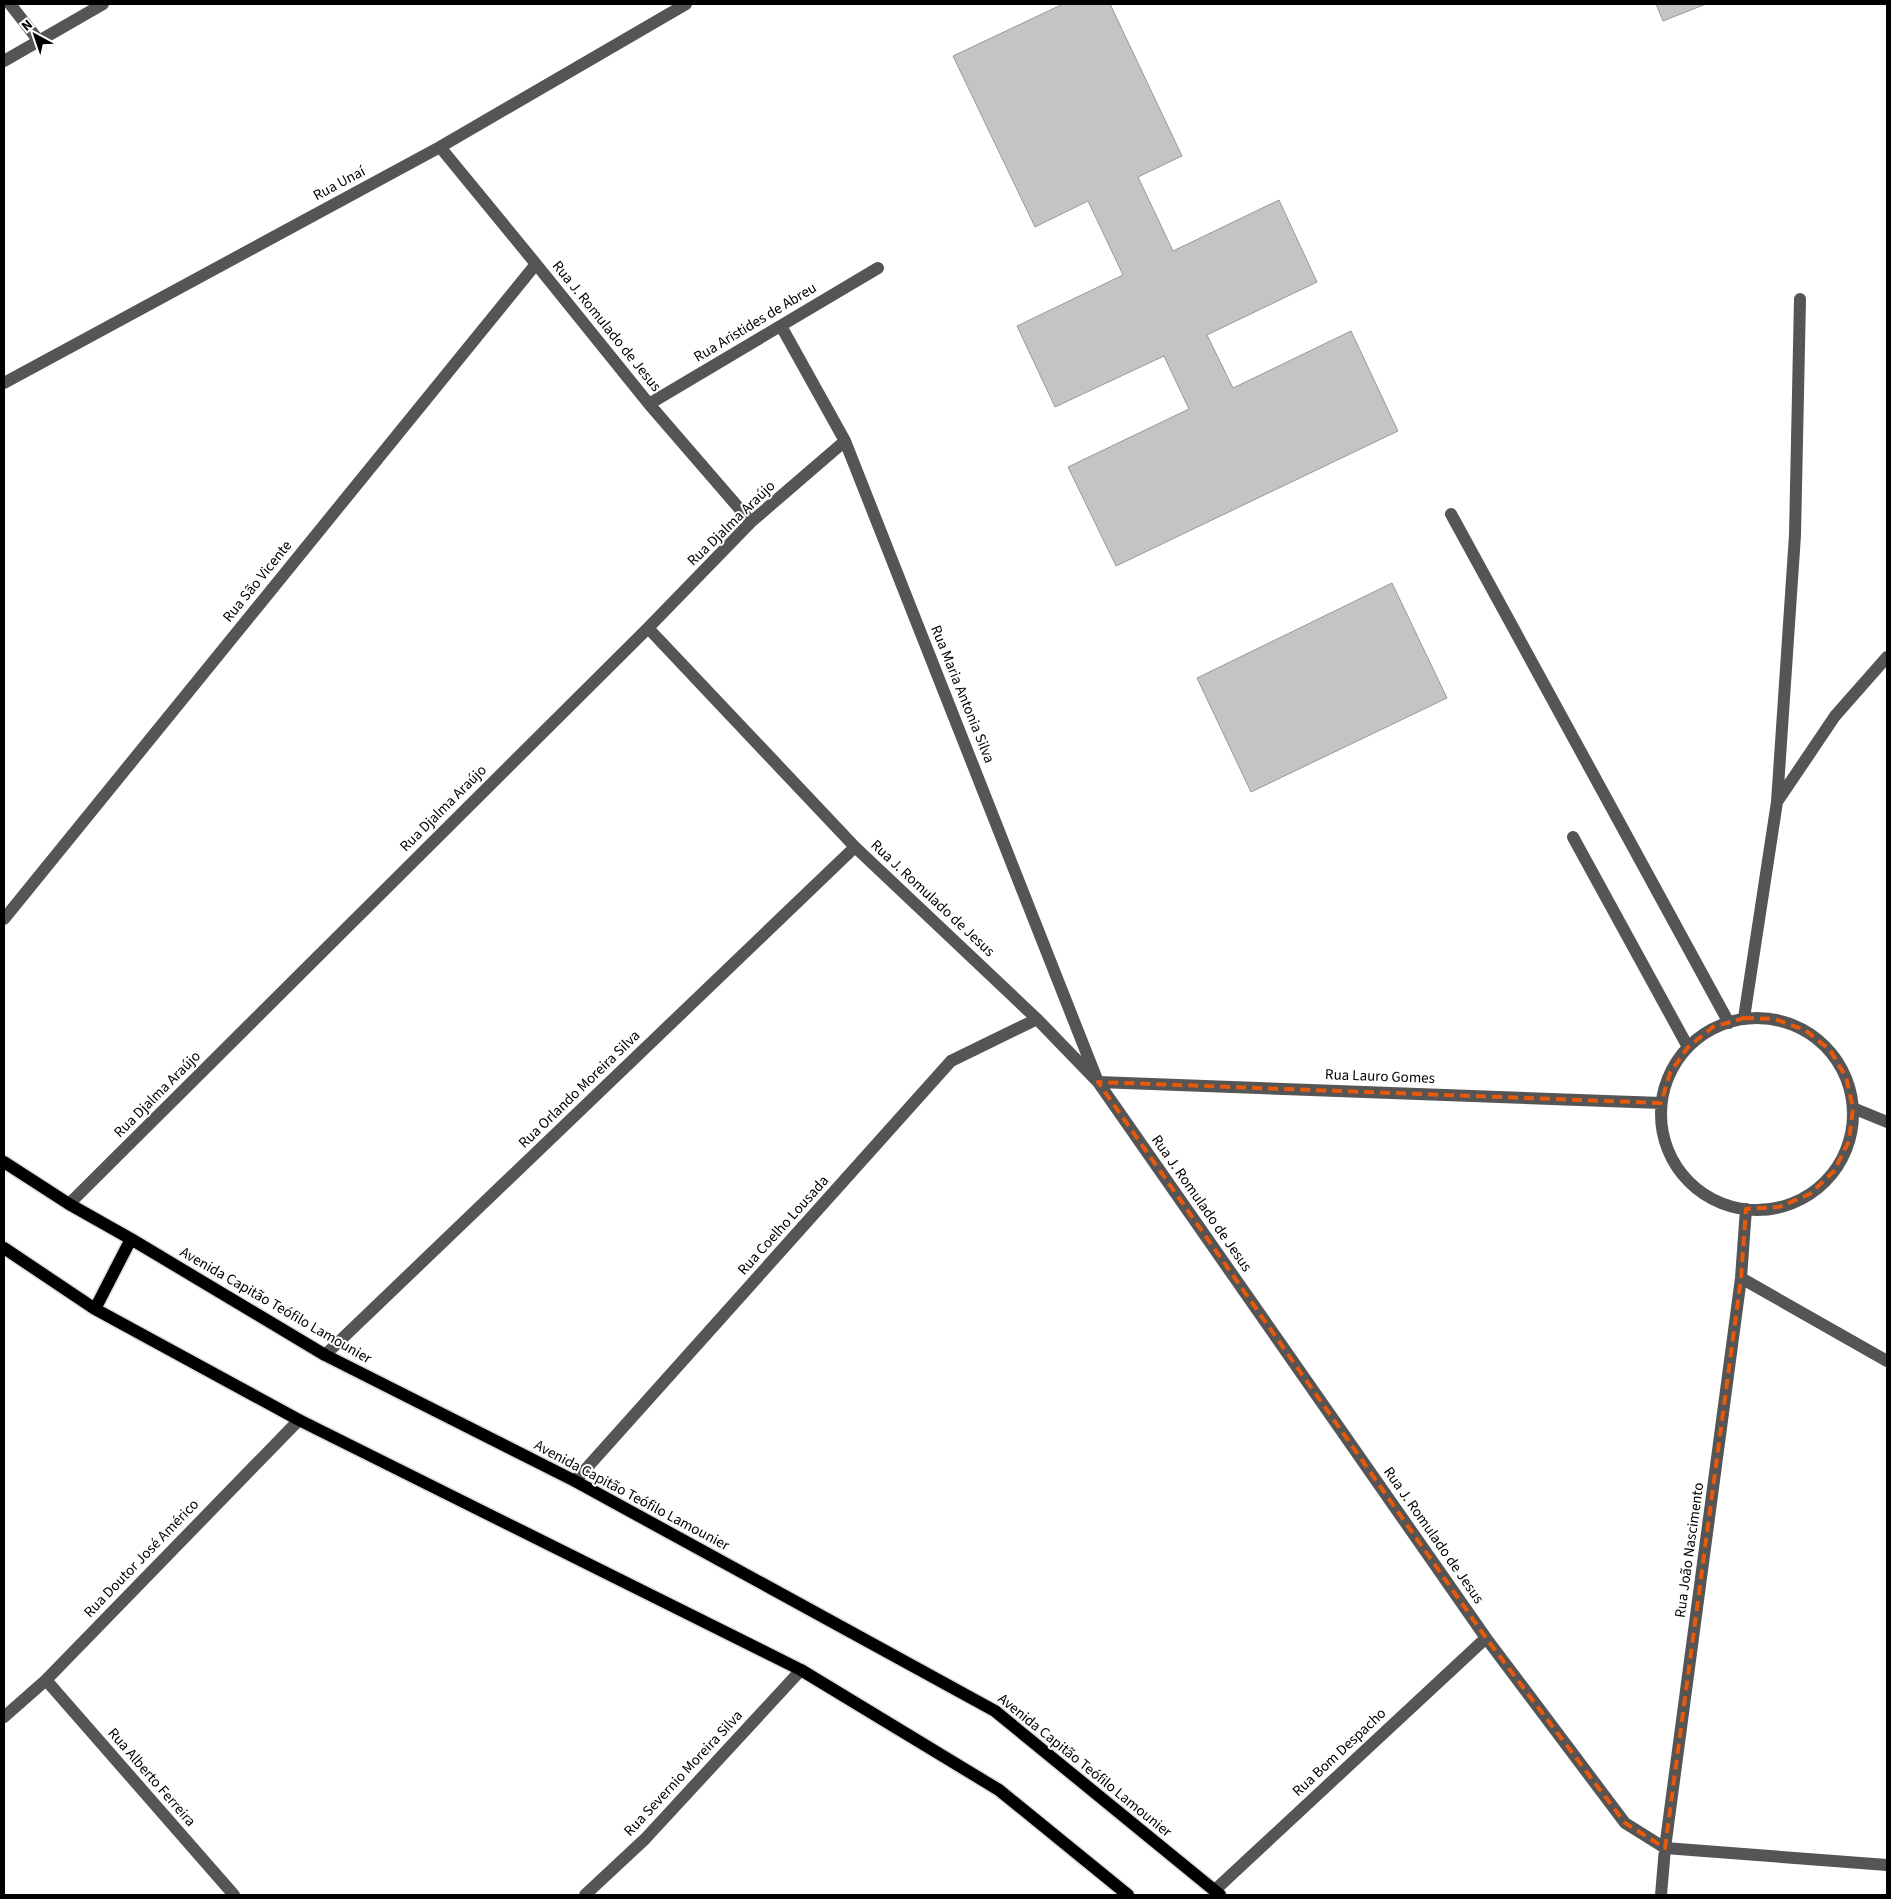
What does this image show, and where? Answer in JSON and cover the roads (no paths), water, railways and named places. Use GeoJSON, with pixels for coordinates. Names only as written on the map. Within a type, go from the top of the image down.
{"type":"FeatureCollection","features":[{"type":"Feature","properties":{"kind":"main road","name":"Avenida Capitão Teófilo Lamounier"},"geometry":{"type":"LineString","coordinates":[[4,1162],[69,1204],[325,1355],[576,1481],[994,1711],[1218,1893]]}},
{"type":"Feature","properties":{"kind":"main road"},"geometry":{"type":"LineString","coordinates":[[95,1309],[131,1239]]}},
{"type":"Feature","properties":{"kind":"main road"},"geometry":{"type":"LineString","coordinates":[[4,1248],[95,1309],[299,1420],[801,1670],[999,1790],[1128,1895]]}},
{"type":"Feature","properties":{"kind":"street"},"geometry":{"type":"LineString","coordinates":[[10,4],[38,41]]}},
{"type":"Feature","properties":{"kind":"street"},"geometry":{"type":"LineString","coordinates":[[4,62],[103,4]]}},
{"type":"Feature","properties":{"kind":"street","name":"Rua Unaí"},"geometry":{"type":"LineString","coordinates":[[4,383],[440,147],[686,4]]}},
{"type":"Feature","properties":{"kind":"street","name":"Rua J. Romulado de Jesus"},"geometry":{"type":"LineString","coordinates":[[440,147],[648,404],[751,522]]}},
{"type":"Feature","properties":{"kind":"street","name":"Rua São Vicente"},"geometry":{"type":"LineString","coordinates":[[4,918],[536,264]]}},
{"type":"Feature","properties":{"kind":"street","name":"Rua Aristides de Abreu"},"geometry":{"type":"LineString","coordinates":[[648,404],[878,268]]}},
{"type":"Feature","properties":{"kind":"street"},"geometry":{"type":"LineString","coordinates":[[1744,1018],[1777,802],[1795,535],[1800,299]]}},
{"type":"Feature","properties":{"kind":"street","name":"Rua Maria Antonia Silva"},"geometry":{"type":"LineString","coordinates":[[781,326],[845,441],[1098,1082]]}},
{"type":"Feature","properties":{"kind":"street","name":"Rua Djalma Araújo"},"geometry":{"type":"LineString","coordinates":[[69,1204],[648,628],[751,522],[845,441]]}},
{"type":"Feature","properties":{"kind":"street"},"geometry":{"type":"LineString","coordinates":[[1451,514],[1729,1023]]}},
{"type":"Feature","properties":{"kind":"street","name":"Rua J. Romulado de Jesus"},"geometry":{"type":"LineString","coordinates":[[648,628],[856,847],[1037,1019],[1098,1082],[1486,1638],[1625,1823],[1665,1848]]}},
{"type":"Feature","properties":{"kind":"street"},"geometry":{"type":"LineString","coordinates":[[1777,802],[1835,716],[1887,657]]}},
{"type":"Feature","properties":{"kind":"street"},"geometry":{"type":"LineString","coordinates":[[1573,836],[1688,1047]]}},
{"type":"Feature","properties":{"kind":"street","name":"Rua Orlando Moreira Silva"},"geometry":{"type":"LineString","coordinates":[[325,1355],[856,847]]}},
{"type":"Feature","properties":{"kind":"street"},"geometry":{"type":"LineString","coordinates":[[1744,1018],[1775,1019],[1805,1030],[1830,1050],[1846,1077],[1853,1108],[1849,1141],[1834,1171],[1810,1194],[1779,1207],[1746,1209],[1717,1202],[1710,1198],[1691,1185],[1672,1162],[1662,1133],[1661,1103],[1670,1073],[1688,1047],[1713,1028],[1744,1018]]}},
{"type":"Feature","properties":{"kind":"street","name":"Rua Coelho Lousada"},"geometry":{"type":"LineString","coordinates":[[576,1481],[951,1061],[1037,1019]]}},
{"type":"Feature","properties":{"kind":"street","name":"Rua Lauro Gomes"},"geometry":{"type":"LineString","coordinates":[[1098,1082],[1661,1103]]}},
{"type":"Feature","properties":{"kind":"street"},"geometry":{"type":"LineString","coordinates":[[1853,1108],[1887,1122]]}},
{"type":"Feature","properties":{"kind":"street","name":"Rua João Nascimento"},"geometry":{"type":"LineString","coordinates":[[1661,1895],[1665,1848],[1741,1278],[1746,1209]]}},
{"type":"Feature","properties":{"kind":"street"},"geometry":{"type":"LineString","coordinates":[[1741,1278],[1887,1361]]}},
{"type":"Feature","properties":{"kind":"street","name":"Rua Doutor José Américo"},"geometry":{"type":"LineString","coordinates":[[4,1717],[46,1680],[299,1420]]}},
{"type":"Feature","properties":{"kind":"street","name":"Rua Bom Despacho"},"geometry":{"type":"LineString","coordinates":[[1218,1893],[1486,1638]]}},
{"type":"Feature","properties":{"kind":"street","name":"Rua Severnio Moreira Silva"},"geometry":{"type":"LineString","coordinates":[[585,1895],[645,1840],[801,1670]]}},
{"type":"Feature","properties":{"kind":"street","name":"Rua Alberto Ferreira"},"geometry":{"type":"LineString","coordinates":[[46,1680],[234,1895]]}},
{"type":"Feature","properties":{"kind":"street"},"geometry":{"type":"LineString","coordinates":[[1665,1848],[1887,1865]]}}]}
